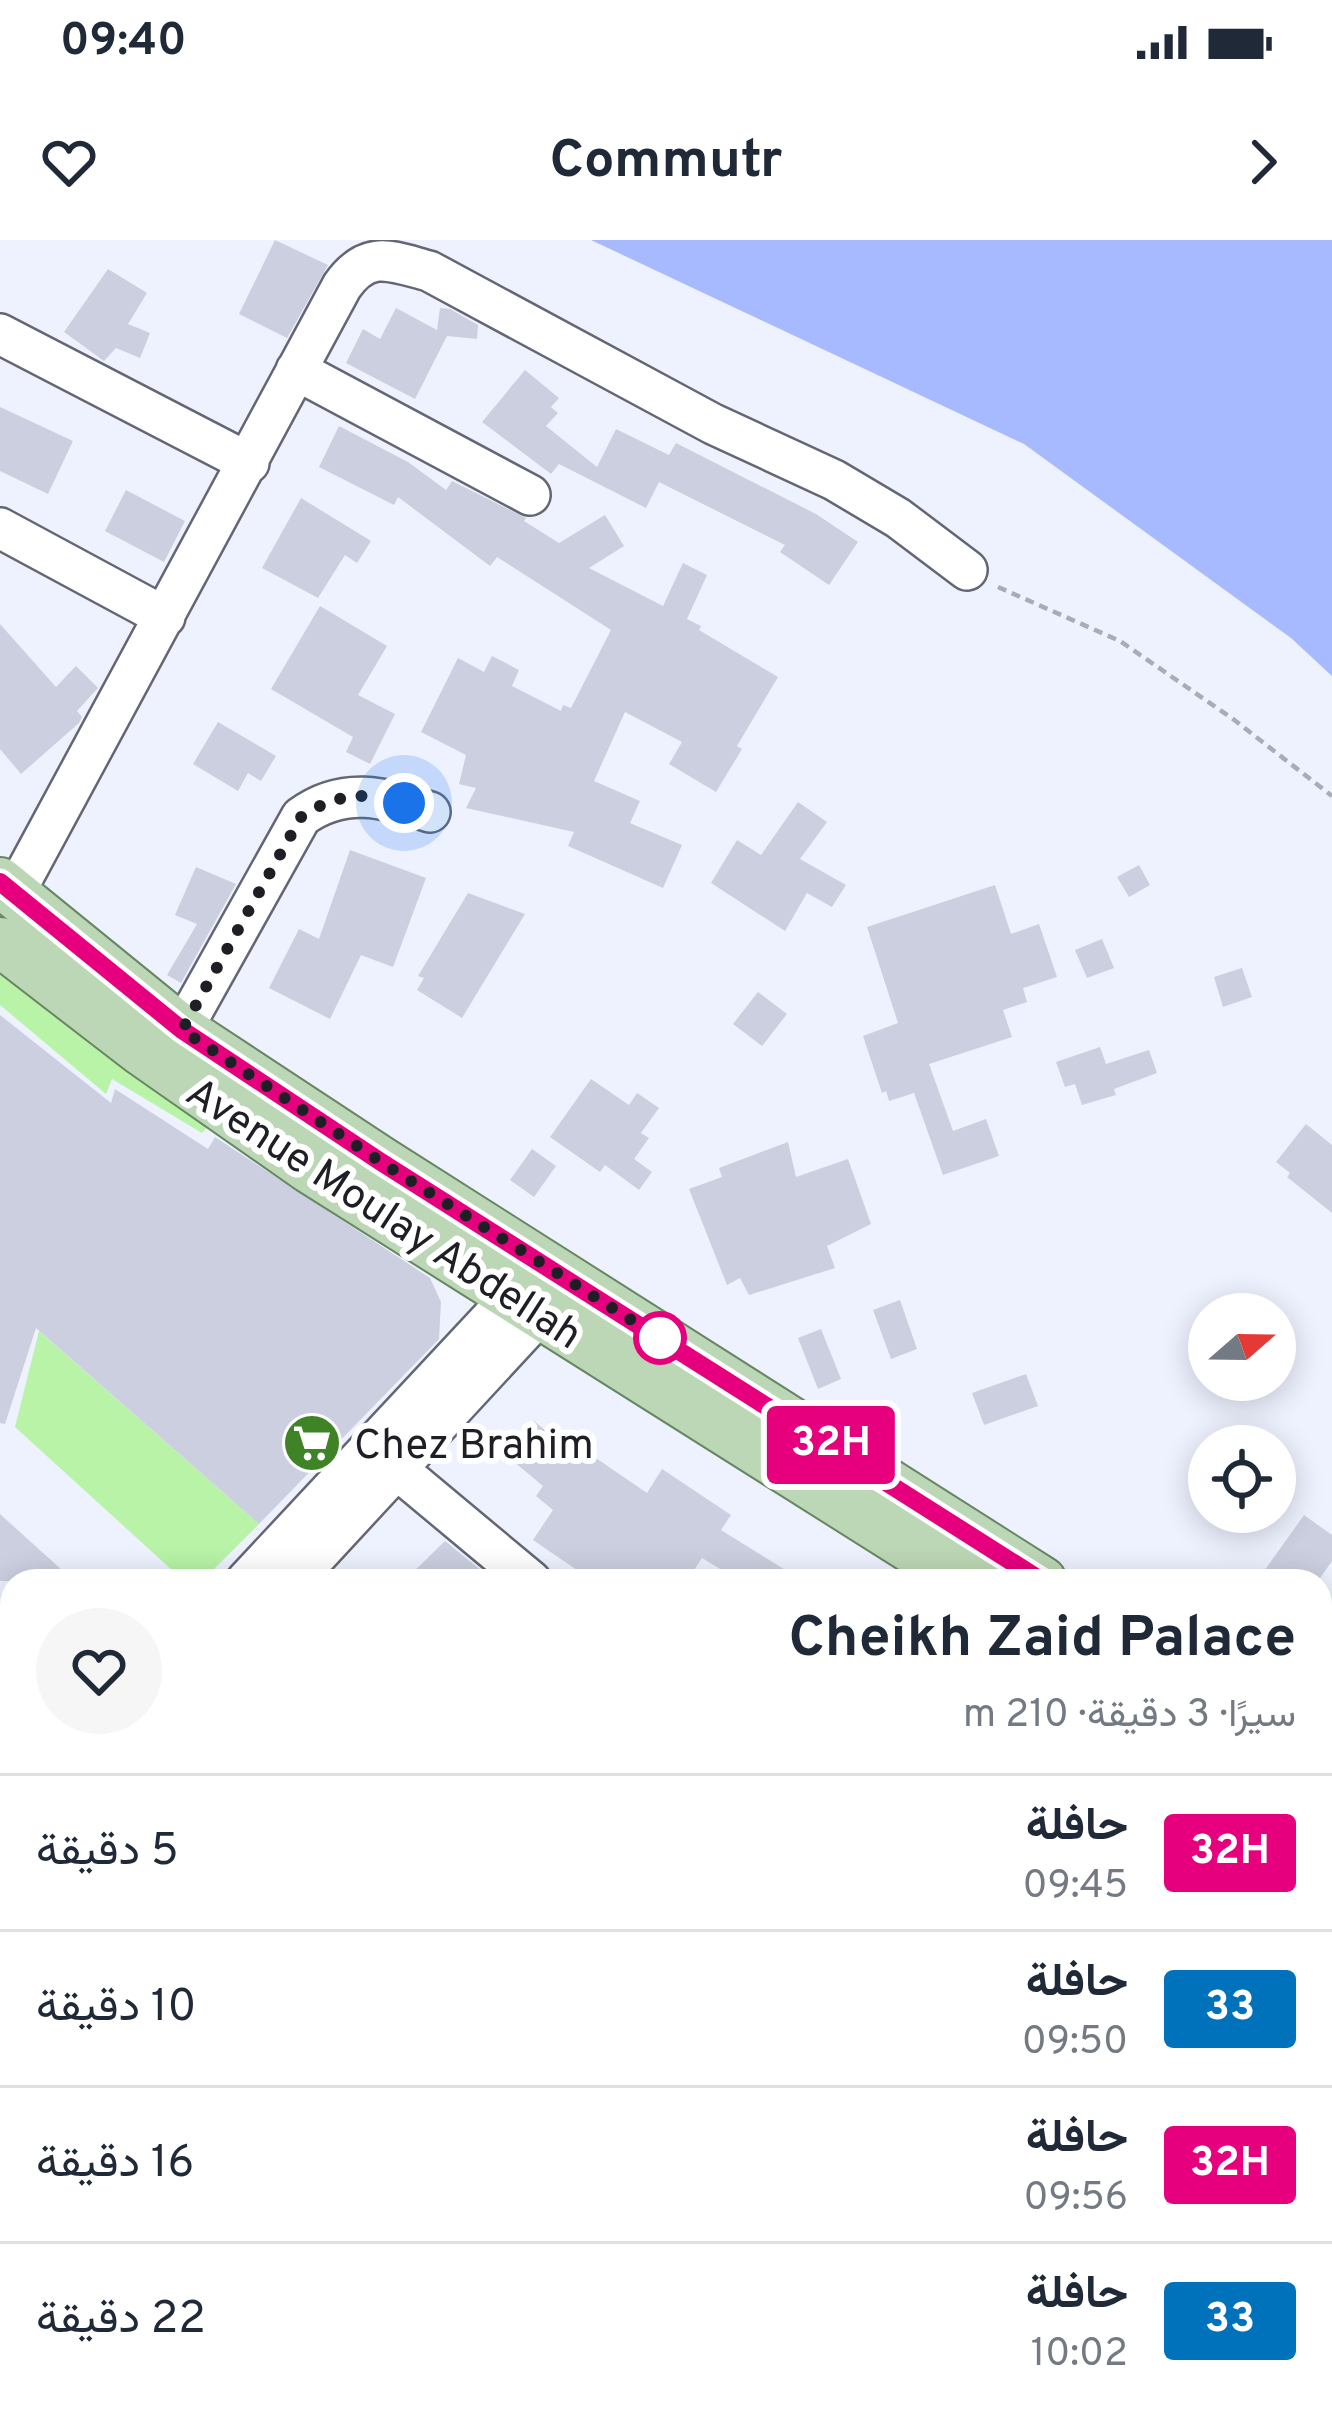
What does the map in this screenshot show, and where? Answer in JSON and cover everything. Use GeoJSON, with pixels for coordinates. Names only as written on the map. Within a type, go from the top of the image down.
{"type":"FeatureCollection","features":[{"type":"Feature","properties":{"kind":"main road","name":"Avenue Moulay Abdellah"},"geometry":{"type":"LineString","coordinates":[[7,888],[182,1030],[381,1162],[1023,1569]]}},
{"type":"Feature","properties":{"kind":"main road","name":"Avenue Moulay Abdellah"},"geometry":{"type":"LineString","coordinates":[[0,942],[232,1116],[944,1569]]}},
{"type":"Feature","properties":{"kind":"street"},"geometry":{"type":"LineString","coordinates":[[7,888],[165,616],[354,268],[370,261],[429,271],[712,424],[834,480],[898,518],[967,570]]}},
{"type":"Feature","properties":{"kind":"street"},"geometry":{"type":"LineString","coordinates":[[0,334],[249,463]]}},
{"type":"Feature","properties":{"kind":"street"},"geometry":{"type":"LineString","coordinates":[[296,370],[530,495]]}},
{"type":"Feature","properties":{"kind":"street"},"geometry":{"type":"LineString","coordinates":[[0,528],[165,616]]}},
{"type":"Feature","properties":{"kind":"street"},"geometry":{"type":"LineString","coordinates":[[182,1030],[301,817],[325,801],[378,795],[430,812]]}},
{"type":"Feature","properties":{"kind":"street"},"geometry":{"type":"LineString","coordinates":[[260,1569],[385,1458],[526,1305]]}},
{"type":"Feature","properties":{"kind":"street"},"geometry":{"type":"LineString","coordinates":[[302,1569],[385,1458]]}},
{"type":"Feature","properties":{"kind":"street"},"geometry":{"type":"LineString","coordinates":[[385,1458],[517,1569]]}},
{"type":"Feature","properties":{"kind":"path"},"geometry":{"type":"LineString","coordinates":[[967,570],[1120,641],[1233,719],[1332,796]]}},
{"type":"Feature","properties":{"kind":"green space"},"geometry":{"type":"Polygon","coordinates":[[[0,958],[211,1123],[202,1133],[112,1079],[106,1094],[0,1005],[0,958]]]}},
{"type":"Feature","properties":{"kind":"green space"},"geometry":{"type":"Polygon","coordinates":[[[39,1331],[259,1524],[214,1569],[171,1569],[15,1427],[39,1331]]]}},
{"type":"Feature","properties":{"kind":"water"},"geometry":{"type":"Polygon","coordinates":[[[591,240],[1332,240],[1332,676],[1291,638],[1024,444],[591,240]]]}},
{"type":"Feature","properties":{"kind":"building"},"geometry":{"type":"Polygon","coordinates":[[[275,240],[328,265],[287,338],[239,314],[275,240]]]}},
{"type":"Feature","properties":{"kind":"building"},"geometry":{"type":"Polygon","coordinates":[[[108,269],[147,293],[128,324],[150,333],[140,358],[116,348],[104,361],[64,332],[108,269]]]}},
{"type":"Feature","properties":{"kind":"building"},"geometry":{"type":"Polygon","coordinates":[[[396,308],[437,330],[440,308],[478,325],[477,339],[447,336],[415,399],[346,363],[363,329],[380,339],[396,308]]]}},
{"type":"Feature","properties":{"kind":"building"},"geometry":{"type":"Polygon","coordinates":[[[525,370],[559,398],[551,407],[558,413],[546,426],[597,467],[616,429],[669,455],[676,443],[816,514],[858,542],[829,585],[780,552],[785,545],[659,482],[646,508],[559,464],[551,474],[482,422],[525,370]]]}},
{"type":"Feature","properties":{"kind":"building"},"geometry":{"type":"Polygon","coordinates":[[[0,407],[73,441],[48,494],[0,471],[0,407]]]}},
{"type":"Feature","properties":{"kind":"building"},"geometry":{"type":"Polygon","coordinates":[[[339,426],[408,462],[446,490],[452,481],[526,518],[559,543],[605,515],[624,546],[589,568],[663,606],[683,563],[707,575],[687,619],[778,677],[716,792],[669,764],[682,742],[625,712],[594,781],[640,801],[630,823],[682,845],[663,888],[568,846],[574,832],[466,808],[476,788],[459,784],[466,755],[421,732],[458,658],[484,672],[492,656],[519,670],[512,686],[561,711],[563,705],[571,708],[611,630],[497,557],[490,566],[398,497],[394,505],[319,467],[339,426]]]}},
{"type":"Feature","properties":{"kind":"building"},"geometry":{"type":"Polygon","coordinates":[[[126,490],[185,521],[164,562],[105,531],[126,490]]]}},
{"type":"Feature","properties":{"kind":"building"},"geometry":{"type":"Polygon","coordinates":[[[301,498],[371,541],[357,563],[345,555],[318,598],[262,568],[301,498]]]}},
{"type":"Feature","properties":{"kind":"building"},"geometry":{"type":"Polygon","coordinates":[[[320,606],[387,646],[358,695],[395,714],[370,764],[346,752],[353,737],[271,689],[320,606]]]}},
{"type":"Feature","properties":{"kind":"building"},"geometry":{"type":"Polygon","coordinates":[[[0,624],[56,687],[76,666],[98,688],[77,711],[82,717],[79,723],[21,774],[0,749],[0,624]]]}},
{"type":"Feature","properties":{"kind":"building"},"geometry":{"type":"Polygon","coordinates":[[[218,722],[276,756],[261,781],[248,773],[238,791],[193,764],[218,722]]]}},
{"type":"Feature","properties":{"kind":"building"},"geometry":{"type":"Polygon","coordinates":[[[798,802],[827,822],[800,859],[846,885],[832,907],[807,893],[785,931],[711,883],[737,840],[761,855],[798,802]]]}},
{"type":"Feature","properties":{"kind":"building"},"geometry":{"type":"Polygon","coordinates":[[[350,850],[426,878],[393,967],[361,955],[330,1019],[269,988],[299,929],[319,939],[350,850]]]}},
{"type":"Feature","properties":{"kind":"building"},"geometry":{"type":"Polygon","coordinates":[[[1139,865],[1150,885],[1129,897],[1117,877],[1139,865]]]}},
{"type":"Feature","properties":{"kind":"building"},"geometry":{"type":"Polygon","coordinates":[[[196,867],[236,884],[181,983],[167,975],[197,924],[175,915],[196,867]]]}},
{"type":"Feature","properties":{"kind":"building"},"geometry":{"type":"Polygon","coordinates":[[[995,885],[1011,934],[1039,924],[1057,977],[1023,988],[1027,1002],[1003,1010],[1012,1037],[929,1064],[953,1131],[986,1119],[999,1156],[943,1175],[914,1093],[889,1101],[863,1036],[898,1023],[867,927],[995,885]]]}},
{"type":"Feature","properties":{"kind":"building"},"geometry":{"type":"Polygon","coordinates":[[[468,893],[525,914],[462,1018],[417,990],[424,978],[418,976],[468,893]]]}},
{"type":"Feature","properties":{"kind":"building"},"geometry":{"type":"Polygon","coordinates":[[[1102,939],[1114,968],[1087,978],[1075,950],[1102,939]]]}},
{"type":"Feature","properties":{"kind":"building"},"geometry":{"type":"Polygon","coordinates":[[[1242,968],[1252,997],[1223,1007],[1214,977],[1242,968]]]}},
{"type":"Feature","properties":{"kind":"building"},"geometry":{"type":"Polygon","coordinates":[[[758,992],[787,1014],[762,1046],[733,1024],[758,992]]]}},
{"type":"Feature","properties":{"kind":"building"},"geometry":{"type":"Polygon","coordinates":[[[0,1015],[111,1103],[115,1089],[208,1149],[215,1137],[430,1278],[441,1302],[439,1339],[259,1524],[36,1328],[5,1424],[0,1423],[0,1015]]]}},
{"type":"Feature","properties":{"kind":"building"},"geometry":{"type":"Polygon","coordinates":[[[1100,1047],[1106,1064],[1149,1050],[1157,1073],[1114,1089],[1116,1095],[1082,1105],[1075,1084],[1065,1087],[1056,1062],[1100,1047]]]}},
{"type":"Feature","properties":{"kind":"building"},"geometry":{"type":"Polygon","coordinates":[[[591,1079],[629,1105],[637,1093],[659,1108],[641,1133],[649,1138],[634,1159],[652,1172],[639,1190],[605,1165],[600,1172],[550,1137],[591,1079]]]}},
{"type":"Feature","properties":{"kind":"building"},"geometry":{"type":"Polygon","coordinates":[[[1306,1124],[1332,1145],[1332,1213],[1287,1177],[1290,1173],[1276,1162],[1306,1124]]]}},
{"type":"Feature","properties":{"kind":"building"},"geometry":{"type":"Polygon","coordinates":[[[788,1142],[796,1177],[848,1159],[871,1224],[827,1246],[835,1268],[749,1295],[740,1278],[727,1285],[689,1189],[722,1177],[719,1168],[788,1142]]]}},
{"type":"Feature","properties":{"kind":"building"},"geometry":{"type":"Polygon","coordinates":[[[532,1149],[556,1166],[534,1197],[510,1180],[532,1149]]]}},
{"type":"Feature","properties":{"kind":"building"},"geometry":{"type":"Polygon","coordinates":[[[900,1300],[917,1349],[891,1359],[873,1310],[900,1300]]]}},
{"type":"Feature","properties":{"kind":"building"},"geometry":{"type":"Polygon","coordinates":[[[821,1329],[841,1379],[818,1389],[798,1338],[821,1329]]]}},
{"type":"Feature","properties":{"kind":"building"},"geometry":{"type":"Polygon","coordinates":[[[1026,1374],[1038,1406],[984,1425],[972,1393],[1026,1374]]]}},
{"type":"Feature","properties":{"kind":"building"},"geometry":{"type":"Polygon","coordinates":[[[534,1421],[585,1463],[590,1454],[647,1493],[662,1469],[731,1515],[721,1530],[784,1569],[720,1569],[702,1558],[695,1569],[575,1569],[533,1540],[553,1510],[536,1496],[543,1486],[506,1455],[534,1421]]]}},
{"type":"Feature","properties":{"kind":"building"},"geometry":{"type":"Polygon","coordinates":[[[0,1514],[61,1569],[0,1569],[0,1514]]]}},
{"type":"Feature","properties":{"kind":"building"},"geometry":{"type":"Polygon","coordinates":[[[1304,1515],[1332,1535],[1332,1561],[1326,1569],[1266,1569],[1291,1533],[1296,1533],[1304,1515]]]}},
{"type":"Feature","properties":{"kind":"building"},"geometry":{"type":"Polygon","coordinates":[[[445,1541],[479,1569],[416,1569],[445,1541]]]}},
{"type":"Feature","properties":{"kind":"bus line","name":"32H"},"geometry":{"type":"LineString","coordinates":[[0,882],[182,1030],[381,1162],[1023,1569]]}},
{"type":"Feature","properties":{"kind":"place","name":"Chez Brahim"},"geometry":{"type":"Point","coordinates":[312,1443]}},
{"type":"Feature","properties":{"kind":"route"},"geometry":{"type":"LineString","coordinates":[[404,803],[378,795],[346,796],[325,801],[301,817],[182,1030],[660,1338]]}}]}
